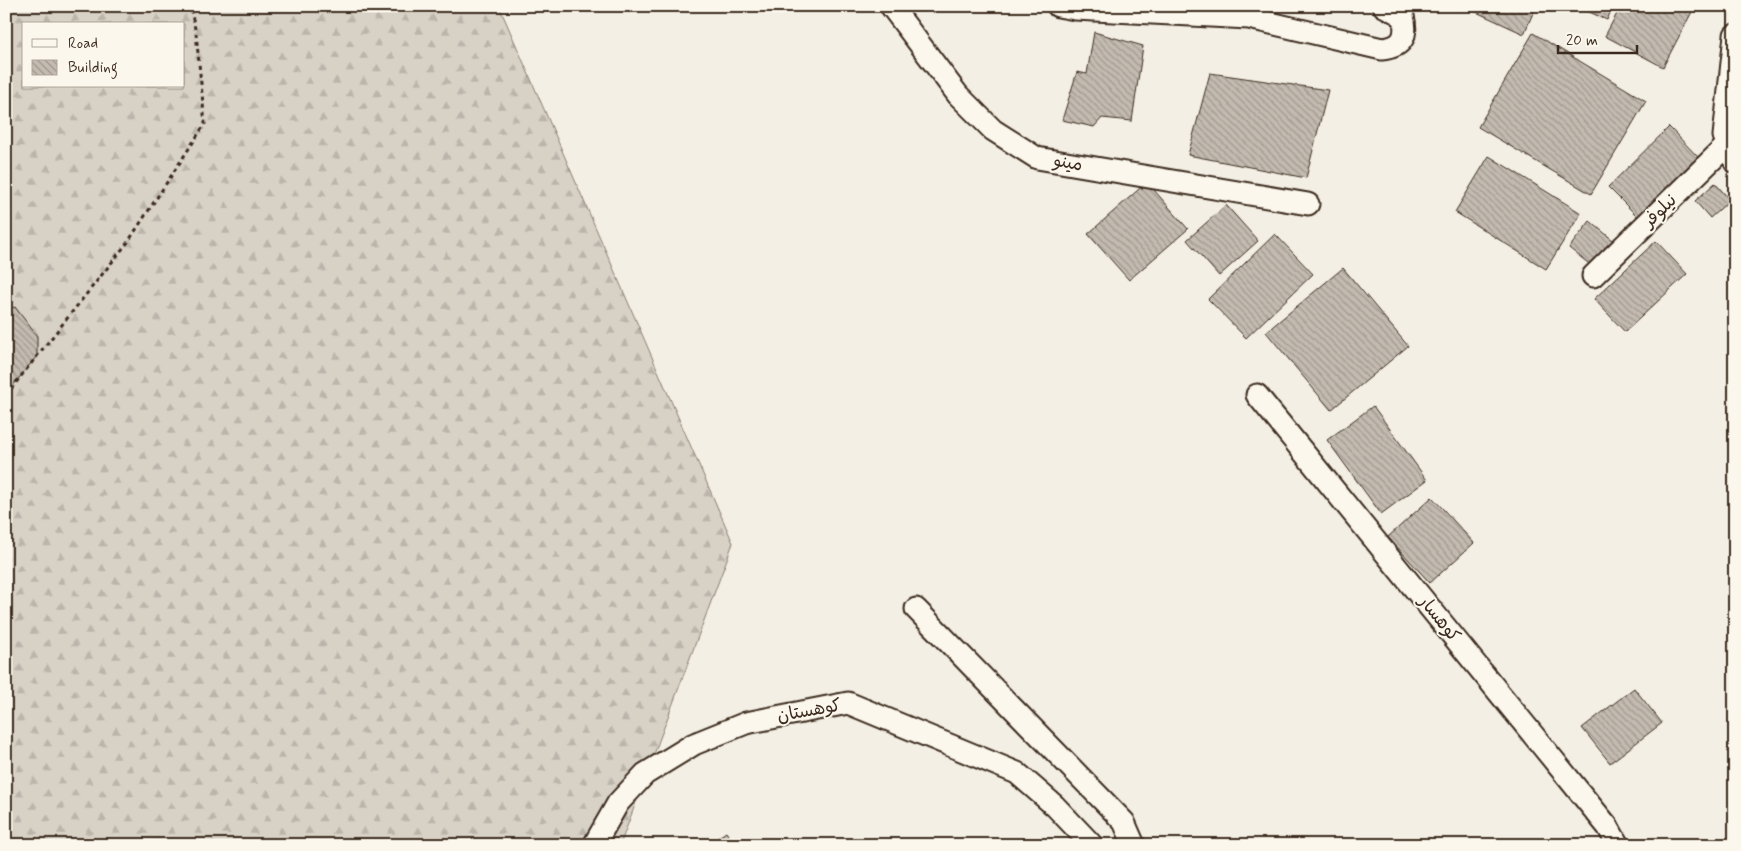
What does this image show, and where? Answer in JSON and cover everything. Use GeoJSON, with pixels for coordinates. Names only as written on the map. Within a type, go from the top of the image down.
{"type":"FeatureCollection","features":[{"type":"Feature","properties":{"kind":"street","name":"مینو"},"geometry":{"type":"LineString","coordinates":[[891,6],[958,95],[992,130],[1037,158],[1308,204]]}},
{"type":"Feature","properties":{"kind":"street"},"geometry":{"type":"LineString","coordinates":[[1058,6],[1074,9],[1248,18],[1382,49],[1394,48],[1402,41],[1406,28],[1403,16],[1384,6]]}},
{"type":"Feature","properties":{"kind":"street"},"geometry":{"type":"LineString","coordinates":[[1731,154],[1724,136],[1735,35]]}},
{"type":"Feature","properties":{"kind":"street","name":"نیلوفر"},"geometry":{"type":"LineString","coordinates":[[1593,276],[1731,154]]}},
{"type":"Feature","properties":{"kind":"street","name":"کوهسار"},"geometry":{"type":"LineString","coordinates":[[1257,395],[1608,827],[1618,845]]}},
{"type":"Feature","properties":{"kind":"street"},"geometry":{"type":"LineString","coordinates":[[916,609],[1124,822],[1134,845]]}},
{"type":"Feature","properties":{"kind":"street","name":"کوهستان"},"geometry":{"type":"LineString","coordinates":[[594,845],[618,802],[645,774],[694,744],[746,723],[848,703],[1016,773],[1055,806],[1092,845]]}},
{"type":"Feature","properties":{"kind":"path"},"geometry":{"type":"LineString","coordinates":[[6,395],[128,242],[205,124],[196,33],[190,6]]}},
{"type":"Feature","properties":{"kind":"green space"},"geometry":{"type":"Polygon","coordinates":[[[6,6],[499,6],[733,543],[620,845],[6,845],[6,6]]]}},
{"type":"Feature","properties":{"kind":"building"},"geometry":{"type":"Polygon","coordinates":[[[1449,6],[1463,6],[1460,11],[1449,6]]]}},
{"type":"Feature","properties":{"kind":"building"},"geometry":{"type":"Polygon","coordinates":[[[1476,6],[1536,6],[1524,34],[1474,11],[1476,6]]]}},
{"type":"Feature","properties":{"kind":"building"},"geometry":{"type":"Polygon","coordinates":[[[1576,6],[1613,6],[1607,20],[1576,6]]]}},
{"type":"Feature","properties":{"kind":"building"},"geometry":{"type":"Polygon","coordinates":[[[1621,6],[1695,6],[1663,67],[1605,36],[1621,6]]]}},
{"type":"Feature","properties":{"kind":"building"},"geometry":{"type":"Polygon","coordinates":[[[1094,32],[1143,46],[1132,121],[1102,118],[1094,127],[1062,120],[1077,72],[1087,74],[1094,32]]]}},
{"type":"Feature","properties":{"kind":"building"},"geometry":{"type":"Polygon","coordinates":[[[1533,33],[1646,101],[1591,194],[1478,127],[1533,33]]]}},
{"type":"Feature","properties":{"kind":"building"},"geometry":{"type":"Polygon","coordinates":[[[1210,73],[1328,90],[1306,178],[1188,155],[1210,73]]]}},
{"type":"Feature","properties":{"kind":"building"},"geometry":{"type":"Polygon","coordinates":[[[1669,127],[1699,158],[1639,218],[1608,187],[1669,127]]]}},
{"type":"Feature","properties":{"kind":"building"},"geometry":{"type":"Polygon","coordinates":[[[1489,156],[1581,213],[1546,269],[1455,212],[1489,156]]]}},
{"type":"Feature","properties":{"kind":"building"},"geometry":{"type":"Polygon","coordinates":[[[1147,182],[1188,229],[1129,280],[1088,234],[1147,182]]]}},
{"type":"Feature","properties":{"kind":"building"},"geometry":{"type":"Polygon","coordinates":[[[1715,183],[1730,200],[1710,218],[1695,201],[1715,183]]]}},
{"type":"Feature","properties":{"kind":"building"},"geometry":{"type":"Polygon","coordinates":[[[1226,205],[1258,241],[1219,276],[1187,240],[1226,205]]]}},
{"type":"Feature","properties":{"kind":"building"},"geometry":{"type":"Polygon","coordinates":[[[1590,221],[1614,241],[1593,267],[1569,248],[1590,221]]]}},
{"type":"Feature","properties":{"kind":"building"},"geometry":{"type":"Polygon","coordinates":[[[1275,234],[1313,274],[1246,338],[1208,299],[1275,234]]]}},
{"type":"Feature","properties":{"kind":"building"},"geometry":{"type":"Polygon","coordinates":[[[1656,241],[1687,274],[1625,332],[1594,299],[1656,241]]]}},
{"type":"Feature","properties":{"kind":"building"},"geometry":{"type":"Polygon","coordinates":[[[1343,268],[1408,346],[1331,410],[1266,332],[1343,268]]]}},
{"type":"Feature","properties":{"kind":"building"},"geometry":{"type":"Polygon","coordinates":[[[15,307],[37,336],[37,356],[6,394],[6,310],[15,307]]]}},
{"type":"Feature","properties":{"kind":"building"},"geometry":{"type":"Polygon","coordinates":[[[1373,406],[1427,480],[1381,514],[1327,440],[1373,406]]]}},
{"type":"Feature","properties":{"kind":"building"},"geometry":{"type":"Polygon","coordinates":[[[1432,497],[1474,543],[1430,583],[1388,537],[1432,497]]]}},
{"type":"Feature","properties":{"kind":"building"},"geometry":{"type":"Polygon","coordinates":[[[1634,688],[1662,723],[1610,763],[1582,728],[1634,688]]]}},
{"type":"Feature","properties":{"kind":"building"},"geometry":{"type":"Polygon","coordinates":[[[726,832],[735,845],[707,845],[726,832]]]}}]}
